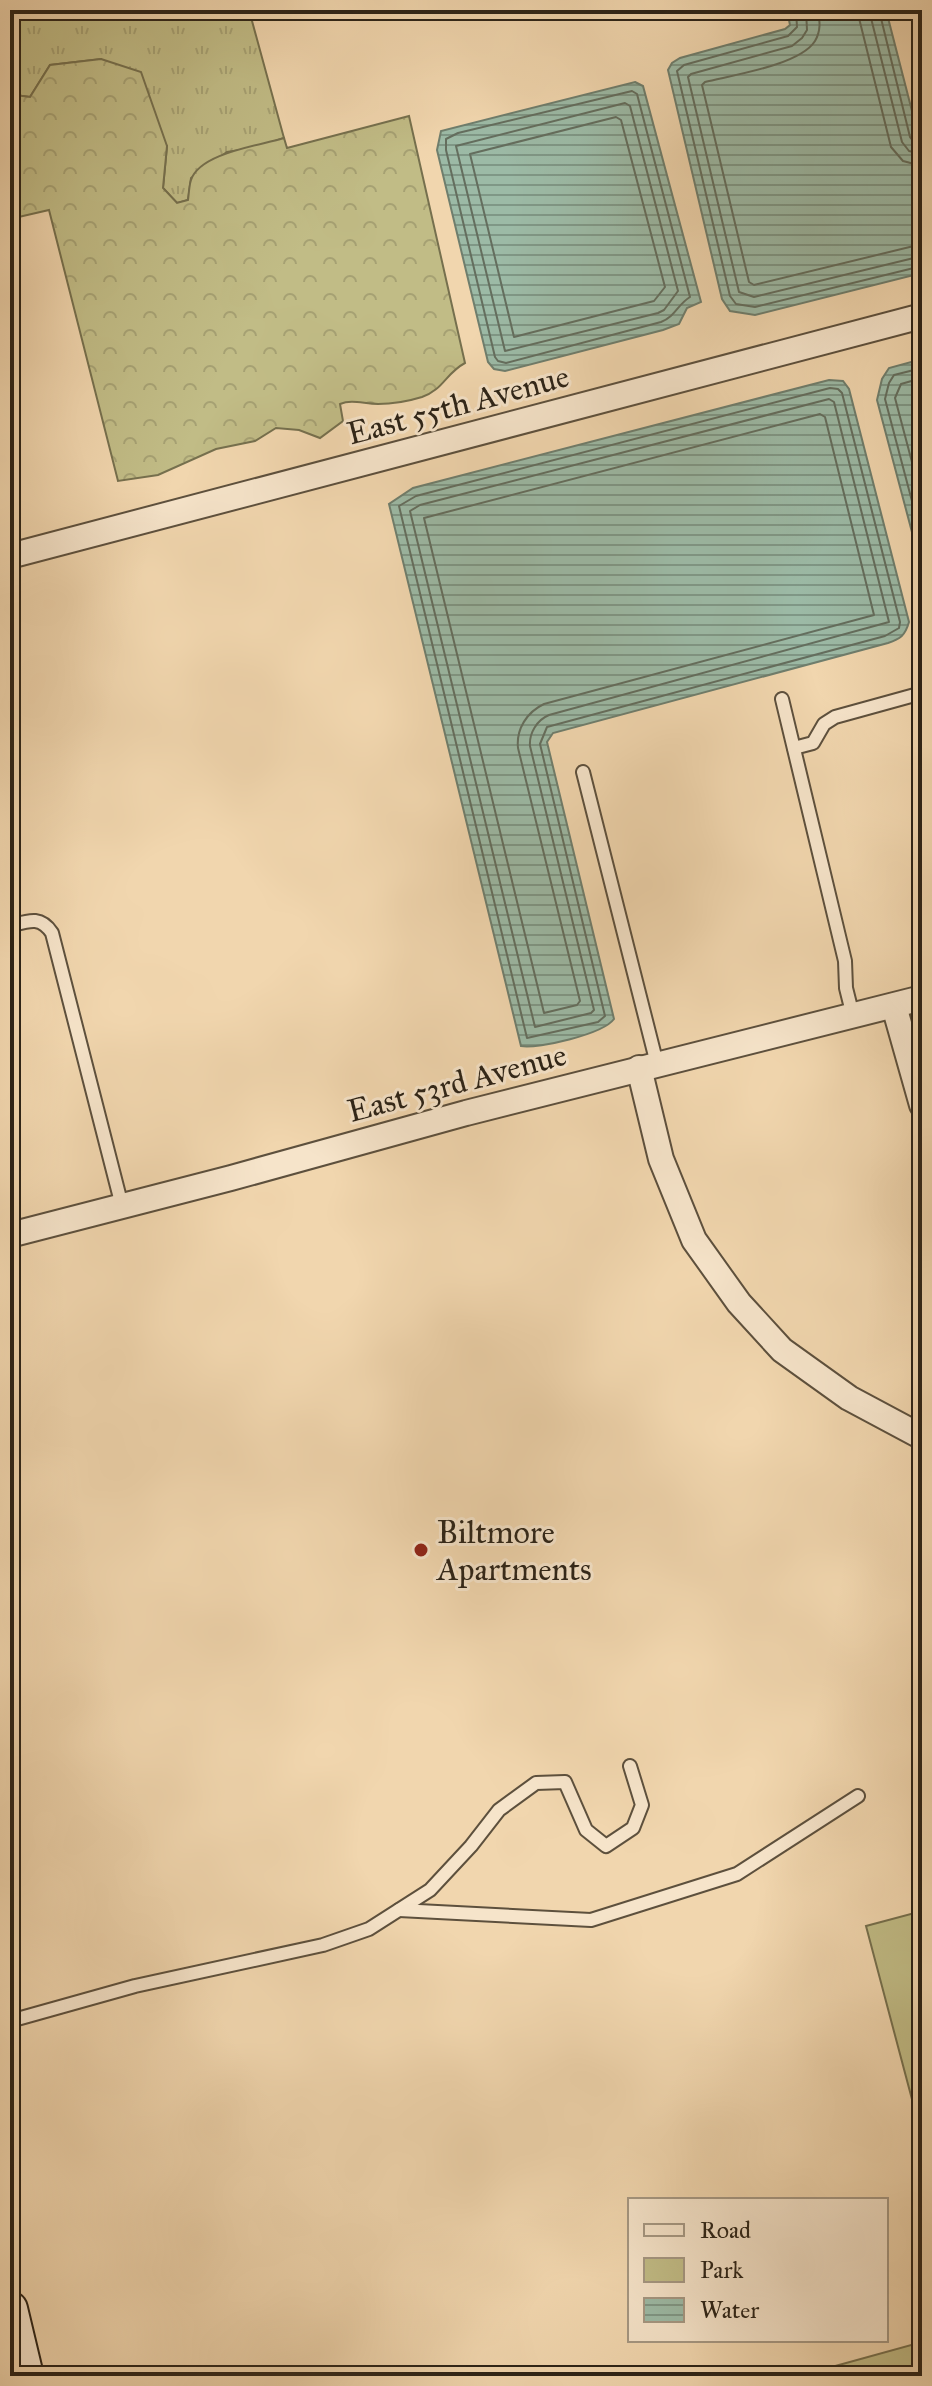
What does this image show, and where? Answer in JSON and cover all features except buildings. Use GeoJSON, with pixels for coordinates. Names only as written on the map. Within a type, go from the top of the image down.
{"type":"FeatureCollection","features":[{"type":"Feature","properties":{"kind":"main road"},"geometry":{"type":"LineString","coordinates":[[10,2309],[26,2376]]}},
{"type":"Feature","properties":{"kind":"street","name":"East 55th Avenue"},"geometry":{"type":"LineString","coordinates":[[10,556],[922,316]]}},
{"type":"Feature","properties":{"kind":"street","name":"East 53rd Avenue"},"geometry":{"type":"LineString","coordinates":[[10,1235],[648,1066],[922,998]]}},
{"type":"Feature","properties":{"kind":"street"},"geometry":{"type":"LineString","coordinates":[[894,1006],[922,1105]]}},
{"type":"Feature","properties":{"kind":"street"},"geometry":{"type":"LineString","coordinates":[[648,1066],[661,1159],[694,1240],[739,1303],[782,1350],[849,1398],[922,1437]]}},
{"type":"Feature","properties":{"kind":"lane"},"geometry":{"type":"LineString","coordinates":[[794,748],[813,743],[824,724],[835,717],[922,693]]}},
{"type":"Feature","properties":{"kind":"lane"},"geometry":{"type":"LineString","coordinates":[[782,699],[845,961],[846,988],[853,1016]]}},
{"type":"Feature","properties":{"kind":"lane"},"geometry":{"type":"LineString","coordinates":[[583,772],[648,1066]]}},
{"type":"Feature","properties":{"kind":"lane"},"geometry":{"type":"LineString","coordinates":[[10,926],[35,919],[45,923],[52,933],[122,1206]]}},
{"type":"Feature","properties":{"kind":"lane"},"geometry":{"type":"LineString","coordinates":[[10,2021],[135,1986],[323,1945],[369,1929],[430,1890],[499,1810],[536,1783],[565,1782],[586,1830],[606,1846],[633,1828],[642,1805],[630,1766]]}},
{"type":"Feature","properties":{"kind":"lane"},"geometry":{"type":"LineString","coordinates":[[399,1910],[591,1920],[737,1874],[858,1796]]}},
{"type":"Feature","properties":{"kind":"green space"},"geometry":{"type":"Polygon","coordinates":[[[10,10],[249,10],[284,138],[227,152],[191,178],[188,200],[177,203],[163,188],[167,146],[101,59],[50,65],[30,97],[15,95],[10,85],[10,10]]]}},
{"type":"Feature","properties":{"kind":"green space"},"geometry":{"type":"Polygon","coordinates":[[[101,59],[141,72],[167,146],[163,188],[177,203],[188,200],[191,180],[197,171],[218,157],[284,138],[287,148],[409,116],[465,363],[435,390],[422,397],[389,403],[340,404],[343,421],[320,438],[299,430],[276,428],[255,441],[216,449],[158,475],[118,481],[49,210],[10,219],[10,85],[15,95],[30,97],[50,65],[101,59]]]}},
{"type":"Feature","properties":{"kind":"green space"},"geometry":{"type":"Polygon","coordinates":[[[922,1911],[922,2137],[866,1926],[922,1911]]]}},
{"type":"Feature","properties":{"kind":"green space"},"geometry":{"type":"Polygon","coordinates":[[[922,2342],[922,2376],[799,2376],[922,2342]]]}},
{"type":"Feature","properties":{"kind":"water"},"geometry":{"type":"Polygon","coordinates":[[[787,10],[886,10],[922,150],[922,273],[755,315],[730,311],[722,299],[668,70],[680,58],[785,29],[790,25],[787,10]]]}},
{"type":"Feature","properties":{"kind":"water"},"geometry":{"type":"Polygon","coordinates":[[[635,82],[643,86],[701,302],[687,308],[679,324],[663,330],[505,371],[494,369],[488,362],[437,150],[441,131],[635,82]]]}},
{"type":"Feature","properties":{"kind":"water"},"geometry":{"type":"Polygon","coordinates":[[[922,359],[922,570],[877,400],[882,379],[889,368],[922,359]]]}},
{"type":"Feature","properties":{"kind":"water"},"geometry":{"type":"Polygon","coordinates":[[[829,380],[843,381],[849,389],[909,622],[906,631],[888,643],[553,733],[547,742],[614,1019],[597,1030],[570,1039],[521,1046],[389,504],[413,488],[829,380]]]}},
{"type":"Feature","properties":{"kind":"place","name":"Biltmore Apartments"},"geometry":{"type":"Point","coordinates":[421,1550]}}]}
